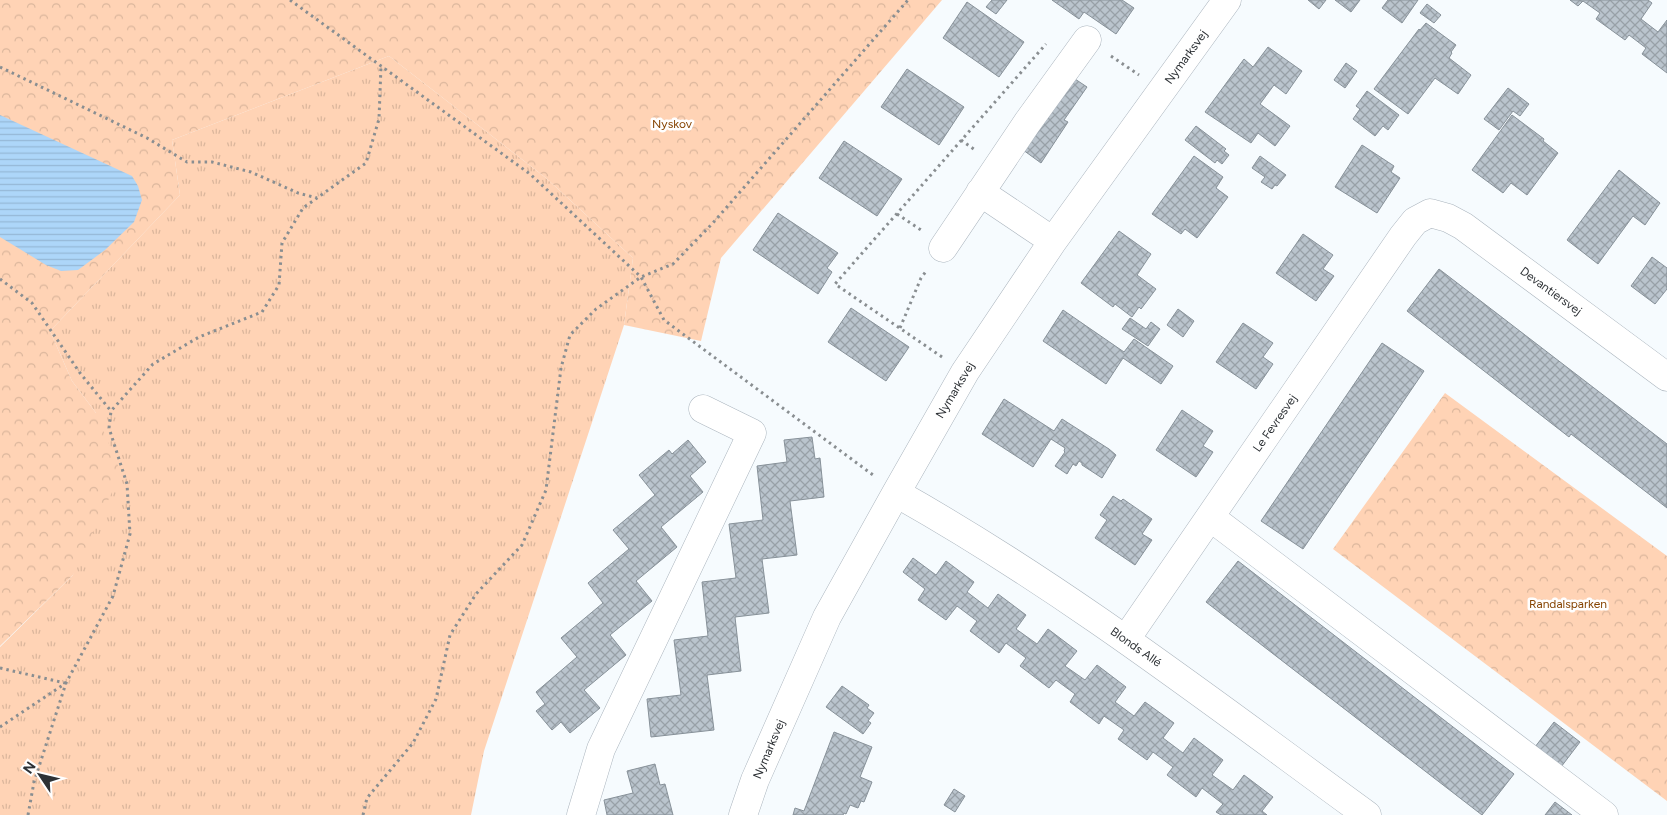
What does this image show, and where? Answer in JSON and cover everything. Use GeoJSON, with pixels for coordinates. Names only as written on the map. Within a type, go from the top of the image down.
{"type":"FeatureCollection","features":[{"type":"Feature","properties":{"kind":"street","name":"Nymarksvej"},"geometry":{"type":"LineString","coordinates":[[743,815],[755,780],[826,617],[969,366],[1053,241],[1227,0]]}},
{"type":"Feature","properties":{"kind":"street"},"geometry":{"type":"LineString","coordinates":[[943,248],[1036,110],[1087,40]]}},
{"type":"Feature","properties":{"kind":"street"},"geometry":{"type":"LineString","coordinates":[[980,192],[1053,241]]}},
{"type":"Feature","properties":{"kind":"street","name":"Devantiersvej"},"geometry":{"type":"LineString","coordinates":[[1430,213],[1448,218],[1463,226],[1667,376]]}},
{"type":"Feature","properties":{"kind":"street","name":"Le Fevresvej"},"geometry":{"type":"LineString","coordinates":[[1126,639],[1403,236],[1415,221],[1430,213]]}},
{"type":"Feature","properties":{"kind":"street"},"geometry":{"type":"LineString","coordinates":[[581,815],[601,749],[752,433],[703,409]]}},
{"type":"Feature","properties":{"kind":"street","name":"Blonds Allé"},"geometry":{"type":"LineString","coordinates":[[896,492],[1006,558],[1126,639],[1367,815]]}},
{"type":"Feature","properties":{"kind":"street"},"geometry":{"type":"LineString","coordinates":[[1210,517],[1604,815]]}},
{"type":"Feature","properties":{"kind":"path"},"geometry":{"type":"LineString","coordinates":[[290,0],[530,174],[641,277],[664,320],[896,492]]}},
{"type":"Feature","properties":{"kind":"path"},"geometry":{"type":"LineString","coordinates":[[363,815],[367,798],[413,743],[436,699],[450,635],[476,594],[522,545],[546,490],[561,368],[570,335],[596,309],[641,277],[673,264],[712,224],[908,0]]}},
{"type":"Feature","properties":{"kind":"path"},"geometry":{"type":"LineString","coordinates":[[28,815],[34,782],[66,683],[113,596],[130,534],[127,484],[109,428],[111,410],[153,364],[199,337],[262,312],[279,285],[282,243],[303,208],[366,163],[379,119],[381,66]]}},
{"type":"Feature","properties":{"kind":"path"},"geometry":{"type":"LineString","coordinates":[[0,67],[147,138],[186,162],[212,162],[251,172],[298,193],[317,198]]}},
{"type":"Feature","properties":{"kind":"path"},"geometry":{"type":"LineString","coordinates":[[900,328],[921,278],[943,248]]}},
{"type":"Feature","properties":{"kind":"path"},"geometry":{"type":"LineString","coordinates":[[0,279],[32,303],[80,373],[111,410]]}},
{"type":"Feature","properties":{"kind":"path"},"geometry":{"type":"LineString","coordinates":[[0,668],[66,683]]}},
{"type":"Feature","properties":{"kind":"path"},"geometry":{"type":"LineString","coordinates":[[0,727],[66,683]]}},
{"type":"Feature","properties":{"kind":"green space","name":"Nyskov"},"geometry":{"type":"Polygon","coordinates":[[[0,0],[942,0],[721,258],[701,341],[624,325],[633,258],[546,178],[389,56],[172,140],[180,195],[50,331],[72,381],[96,413],[121,473],[73,575],[0,646],[0,0]]]}},
{"type":"Feature","properties":{"kind":"green space"},"geometry":{"type":"Polygon","coordinates":[[[389,56],[546,178],[633,258],[624,325],[484,751],[471,815],[0,815],[0,647],[73,575],[96,413],[72,381],[50,331],[180,195],[172,140],[389,56]]]}},
{"type":"Feature","properties":{"kind":"green space","name":"Randalsparken"},"geometry":{"type":"Polygon","coordinates":[[[1445,393],[1667,556],[1667,801],[1333,549],[1445,393]]]}},
{"type":"Feature","properties":{"kind":"water"},"geometry":{"type":"Polygon","coordinates":[[[0,115],[132,176],[138,186],[142,200],[134,222],[105,250],[78,270],[61,271],[46,265],[0,237],[0,115]]]}},
{"type":"Feature","properties":{"kind":"building"},"geometry":{"type":"Polygon","coordinates":[[[992,0],[1007,0],[996,14],[986,7],[992,0]]]}},
{"type":"Feature","properties":{"kind":"building"},"geometry":{"type":"Polygon","coordinates":[[[1052,0],[1122,0],[1134,8],[1116,34],[1084,12],[1079,19],[1052,0]]]}},
{"type":"Feature","properties":{"kind":"building"},"geometry":{"type":"Polygon","coordinates":[[[1308,0],[1326,0],[1319,9],[1308,0]]]}},
{"type":"Feature","properties":{"kind":"building"},"geometry":{"type":"Polygon","coordinates":[[[1335,0],[1360,0],[1351,12],[1335,0]]]}},
{"type":"Feature","properties":{"kind":"building"},"geometry":{"type":"Polygon","coordinates":[[[1388,0],[1418,0],[1402,23],[1382,8],[1388,0]]]}},
{"type":"Feature","properties":{"kind":"building"},"geometry":{"type":"Polygon","coordinates":[[[1570,0],[1648,0],[1652,3],[1641,19],[1658,32],[1667,20],[1667,73],[1642,54],[1646,48],[1629,35],[1625,40],[1596,19],[1600,13],[1583,1],[1578,6],[1570,0]]]}},
{"type":"Feature","properties":{"kind":"building"},"geometry":{"type":"Polygon","coordinates":[[[967,2],[1024,42],[999,77],[943,38],[967,2]]]}},
{"type":"Feature","properties":{"kind":"building"},"geometry":{"type":"Polygon","coordinates":[[[1427,4],[1441,15],[1434,23],[1420,13],[1427,4]]]}},
{"type":"Feature","properties":{"kind":"building"},"geometry":{"type":"Polygon","coordinates":[[[1426,23],[1456,45],[1449,58],[1471,75],[1458,94],[1435,78],[1408,114],[1374,89],[1419,29],[1426,23]]]}},
{"type":"Feature","properties":{"kind":"building"},"geometry":{"type":"Polygon","coordinates":[[[1268,47],[1302,71],[1286,94],[1274,85],[1260,104],[1290,126],[1275,146],[1258,133],[1251,143],[1205,112],[1244,59],[1253,67],[1268,47]]]}},
{"type":"Feature","properties":{"kind":"building"},"geometry":{"type":"Polygon","coordinates":[[[1346,63],[1357,71],[1345,88],[1334,80],[1346,63]]]}},
{"type":"Feature","properties":{"kind":"building"},"geometry":{"type":"Polygon","coordinates":[[[907,69],[964,107],[939,145],[881,107],[907,69]]]}},
{"type":"Feature","properties":{"kind":"building"},"geometry":{"type":"Polygon","coordinates":[[[1069,75],[1087,87],[1064,120],[1068,122],[1041,163],[1019,147],[1069,75]]]}},
{"type":"Feature","properties":{"kind":"building"},"geometry":{"type":"Polygon","coordinates":[[[1508,88],[1529,104],[1520,116],[1513,111],[1499,130],[1484,119],[1508,88]]]}},
{"type":"Feature","properties":{"kind":"building"},"geometry":{"type":"Polygon","coordinates":[[[1367,91],[1399,115],[1388,130],[1383,126],[1375,136],[1353,119],[1360,109],[1356,106],[1367,91]]]}},
{"type":"Feature","properties":{"kind":"building"},"geometry":{"type":"Polygon","coordinates":[[[1512,115],[1544,139],[1543,141],[1558,153],[1527,195],[1511,183],[1503,193],[1472,170],[1512,115]]]}},
{"type":"Feature","properties":{"kind":"building"},"geometry":{"type":"Polygon","coordinates":[[[1196,126],[1226,149],[1224,151],[1229,155],[1222,164],[1217,160],[1215,163],[1185,140],[1196,126]]]}},
{"type":"Feature","properties":{"kind":"building"},"geometry":{"type":"Polygon","coordinates":[[[844,141],[902,179],[877,216],[819,178],[844,141]]]}},
{"type":"Feature","properties":{"kind":"building"},"geometry":{"type":"Polygon","coordinates":[[[1362,145],[1394,166],[1391,172],[1400,178],[1377,213],[1335,187],[1362,145]]]}},
{"type":"Feature","properties":{"kind":"building"},"geometry":{"type":"Polygon","coordinates":[[[1194,156],[1223,177],[1216,188],[1228,197],[1197,238],[1185,229],[1181,234],[1152,214],[1194,156]]]}},
{"type":"Feature","properties":{"kind":"building"},"geometry":{"type":"Polygon","coordinates":[[[1260,156],[1286,175],[1272,189],[1261,182],[1265,177],[1252,168],[1260,156]]]}},
{"type":"Feature","properties":{"kind":"building"},"geometry":{"type":"Polygon","coordinates":[[[1619,170],[1660,203],[1645,225],[1633,216],[1598,264],[1567,240],[1619,170]]]}},
{"type":"Feature","properties":{"kind":"building"},"geometry":{"type":"Polygon","coordinates":[[[778,213],[838,253],[827,268],[832,272],[818,294],[753,250],[778,213]]]}},
{"type":"Feature","properties":{"kind":"building"},"geometry":{"type":"Polygon","coordinates":[[[1119,231],[1151,254],[1137,275],[1156,289],[1141,309],[1139,307],[1132,317],[1115,304],[1113,307],[1081,283],[1119,231]]]}},
{"type":"Feature","properties":{"kind":"building"},"geometry":{"type":"Polygon","coordinates":[[[1303,234],[1333,255],[1323,269],[1334,276],[1316,301],[1276,273],[1303,234]]]}},
{"type":"Feature","properties":{"kind":"building"},"geometry":{"type":"Polygon","coordinates":[[[1652,257],[1667,268],[1667,289],[1655,304],[1631,286],[1652,257]]]}},
{"type":"Feature","properties":{"kind":"building"},"geometry":{"type":"Polygon","coordinates":[[[1439,269],[1667,444],[1667,508],[1571,434],[1569,437],[1407,311],[1439,269]]]}},
{"type":"Feature","properties":{"kind":"building"},"geometry":{"type":"Polygon","coordinates":[[[851,308],[909,347],[886,381],[828,342],[851,308]]]}},
{"type":"Feature","properties":{"kind":"building"},"geometry":{"type":"Polygon","coordinates":[[[1178,309],[1194,321],[1183,337],[1167,325],[1178,309]]]}},
{"type":"Feature","properties":{"kind":"building"},"geometry":{"type":"Polygon","coordinates":[[[1063,310],[1124,352],[1134,339],[1173,366],[1161,384],[1123,358],[1106,384],[1043,341],[1063,310]]]}},
{"type":"Feature","properties":{"kind":"building"},"geometry":{"type":"Polygon","coordinates":[[[1130,318],[1146,329],[1151,322],[1160,329],[1148,346],[1122,329],[1130,318]]]}},
{"type":"Feature","properties":{"kind":"building"},"geometry":{"type":"Polygon","coordinates":[[[1243,323],[1273,343],[1263,357],[1273,364],[1256,389],[1216,362],[1243,323]]]}},
{"type":"Feature","properties":{"kind":"building"},"geometry":{"type":"Polygon","coordinates":[[[1382,343],[1424,371],[1303,549],[1261,521],[1382,343]]]}},
{"type":"Feature","properties":{"kind":"building"},"geometry":{"type":"Polygon","coordinates":[[[1004,399],[1054,431],[1062,419],[1109,449],[1116,455],[1102,478],[1079,461],[1076,466],[1073,464],[1067,474],[1055,466],[1065,452],[1065,448],[1051,439],[1033,467],[982,434],[1004,399]]]}},
{"type":"Feature","properties":{"kind":"building"},"geometry":{"type":"Polygon","coordinates":[[[1182,410],[1213,431],[1203,446],[1213,452],[1196,477],[1156,450],[1182,410]]]}},
{"type":"Feature","properties":{"kind":"building"},"geometry":{"type":"Polygon","coordinates":[[[812,437],[815,459],[820,458],[824,497],[790,501],[797,555],[762,559],[769,613],[735,617],[741,671],[707,675],[714,730],[651,737],[647,699],[681,695],[674,640],[708,636],[702,582],[736,578],[729,524],[763,520],[757,466],[787,462],[784,440],[812,437]]]}},
{"type":"Feature","properties":{"kind":"building"},"geometry":{"type":"Polygon","coordinates":[[[688,440],[706,462],[690,476],[703,492],[661,527],[677,547],[636,581],[652,601],[610,635],[626,655],[584,690],[600,708],[570,733],[561,722],[552,730],[536,711],[545,704],[536,692],[577,657],[561,638],[603,603],[588,583],[629,549],[613,530],[655,495],[639,475],[669,450],[672,454],[688,440]]]}},
{"type":"Feature","properties":{"kind":"building"},"geometry":{"type":"Polygon","coordinates":[[[1113,496],[1121,501],[1123,499],[1152,519],[1142,534],[1152,540],[1135,565],[1095,538],[1107,520],[1100,515],[1113,496]]]}},
{"type":"Feature","properties":{"kind":"building"},"geometry":{"type":"Polygon","coordinates":[[[913,558],[936,575],[946,561],[974,582],[967,592],[988,608],[998,594],[1026,615],[1016,629],[1037,644],[1048,629],[1077,651],[1065,666],[1085,680],[1097,665],[1126,687],[1115,702],[1134,716],[1145,702],[1174,723],[1163,738],[1183,753],[1194,738],[1223,760],[1212,775],[1233,790],[1244,775],[1273,797],[1262,811],[1267,815],[1221,815],[1216,812],[1223,804],[1202,788],[1196,797],[1167,775],[1173,767],[1153,752],[1147,760],[1118,739],[1124,730],[1104,716],[1099,724],[1070,702],[1075,694],[1056,680],[1049,688],[1020,666],[1026,658],[1006,643],[999,653],[970,631],[977,621],[957,606],[946,620],[918,600],[925,589],[903,572],[913,558]]]}},
{"type":"Feature","properties":{"kind":"building"},"geometry":{"type":"Polygon","coordinates":[[[1238,561],[1514,774],[1482,815],[1206,602],[1238,561]]]}},
{"type":"Feature","properties":{"kind":"building"},"geometry":{"type":"Polygon","coordinates":[[[842,686],[869,705],[867,708],[874,713],[868,721],[871,723],[863,734],[826,707],[842,686]]]}},
{"type":"Feature","properties":{"kind":"building"},"geometry":{"type":"Polygon","coordinates":[[[1554,722],[1580,742],[1561,767],[1535,747],[1554,722]]]}},
{"type":"Feature","properties":{"kind":"building"},"geometry":{"type":"Polygon","coordinates":[[[834,732],[872,747],[860,777],[872,782],[864,802],[861,801],[858,808],[850,805],[846,814],[844,813],[843,815],[793,815],[795,808],[804,811],[834,732]]]}},
{"type":"Feature","properties":{"kind":"building"},"geometry":{"type":"Polygon","coordinates":[[[655,764],[660,785],[665,784],[673,815],[607,815],[604,800],[633,793],[627,771],[655,764]]]}},
{"type":"Feature","properties":{"kind":"building"},"geometry":{"type":"Polygon","coordinates":[[[954,789],[965,796],[955,812],[944,805],[954,789]]]}},
{"type":"Feature","properties":{"kind":"building"},"geometry":{"type":"Polygon","coordinates":[[[1555,802],[1572,815],[1545,815],[1555,802]]]}}]}
